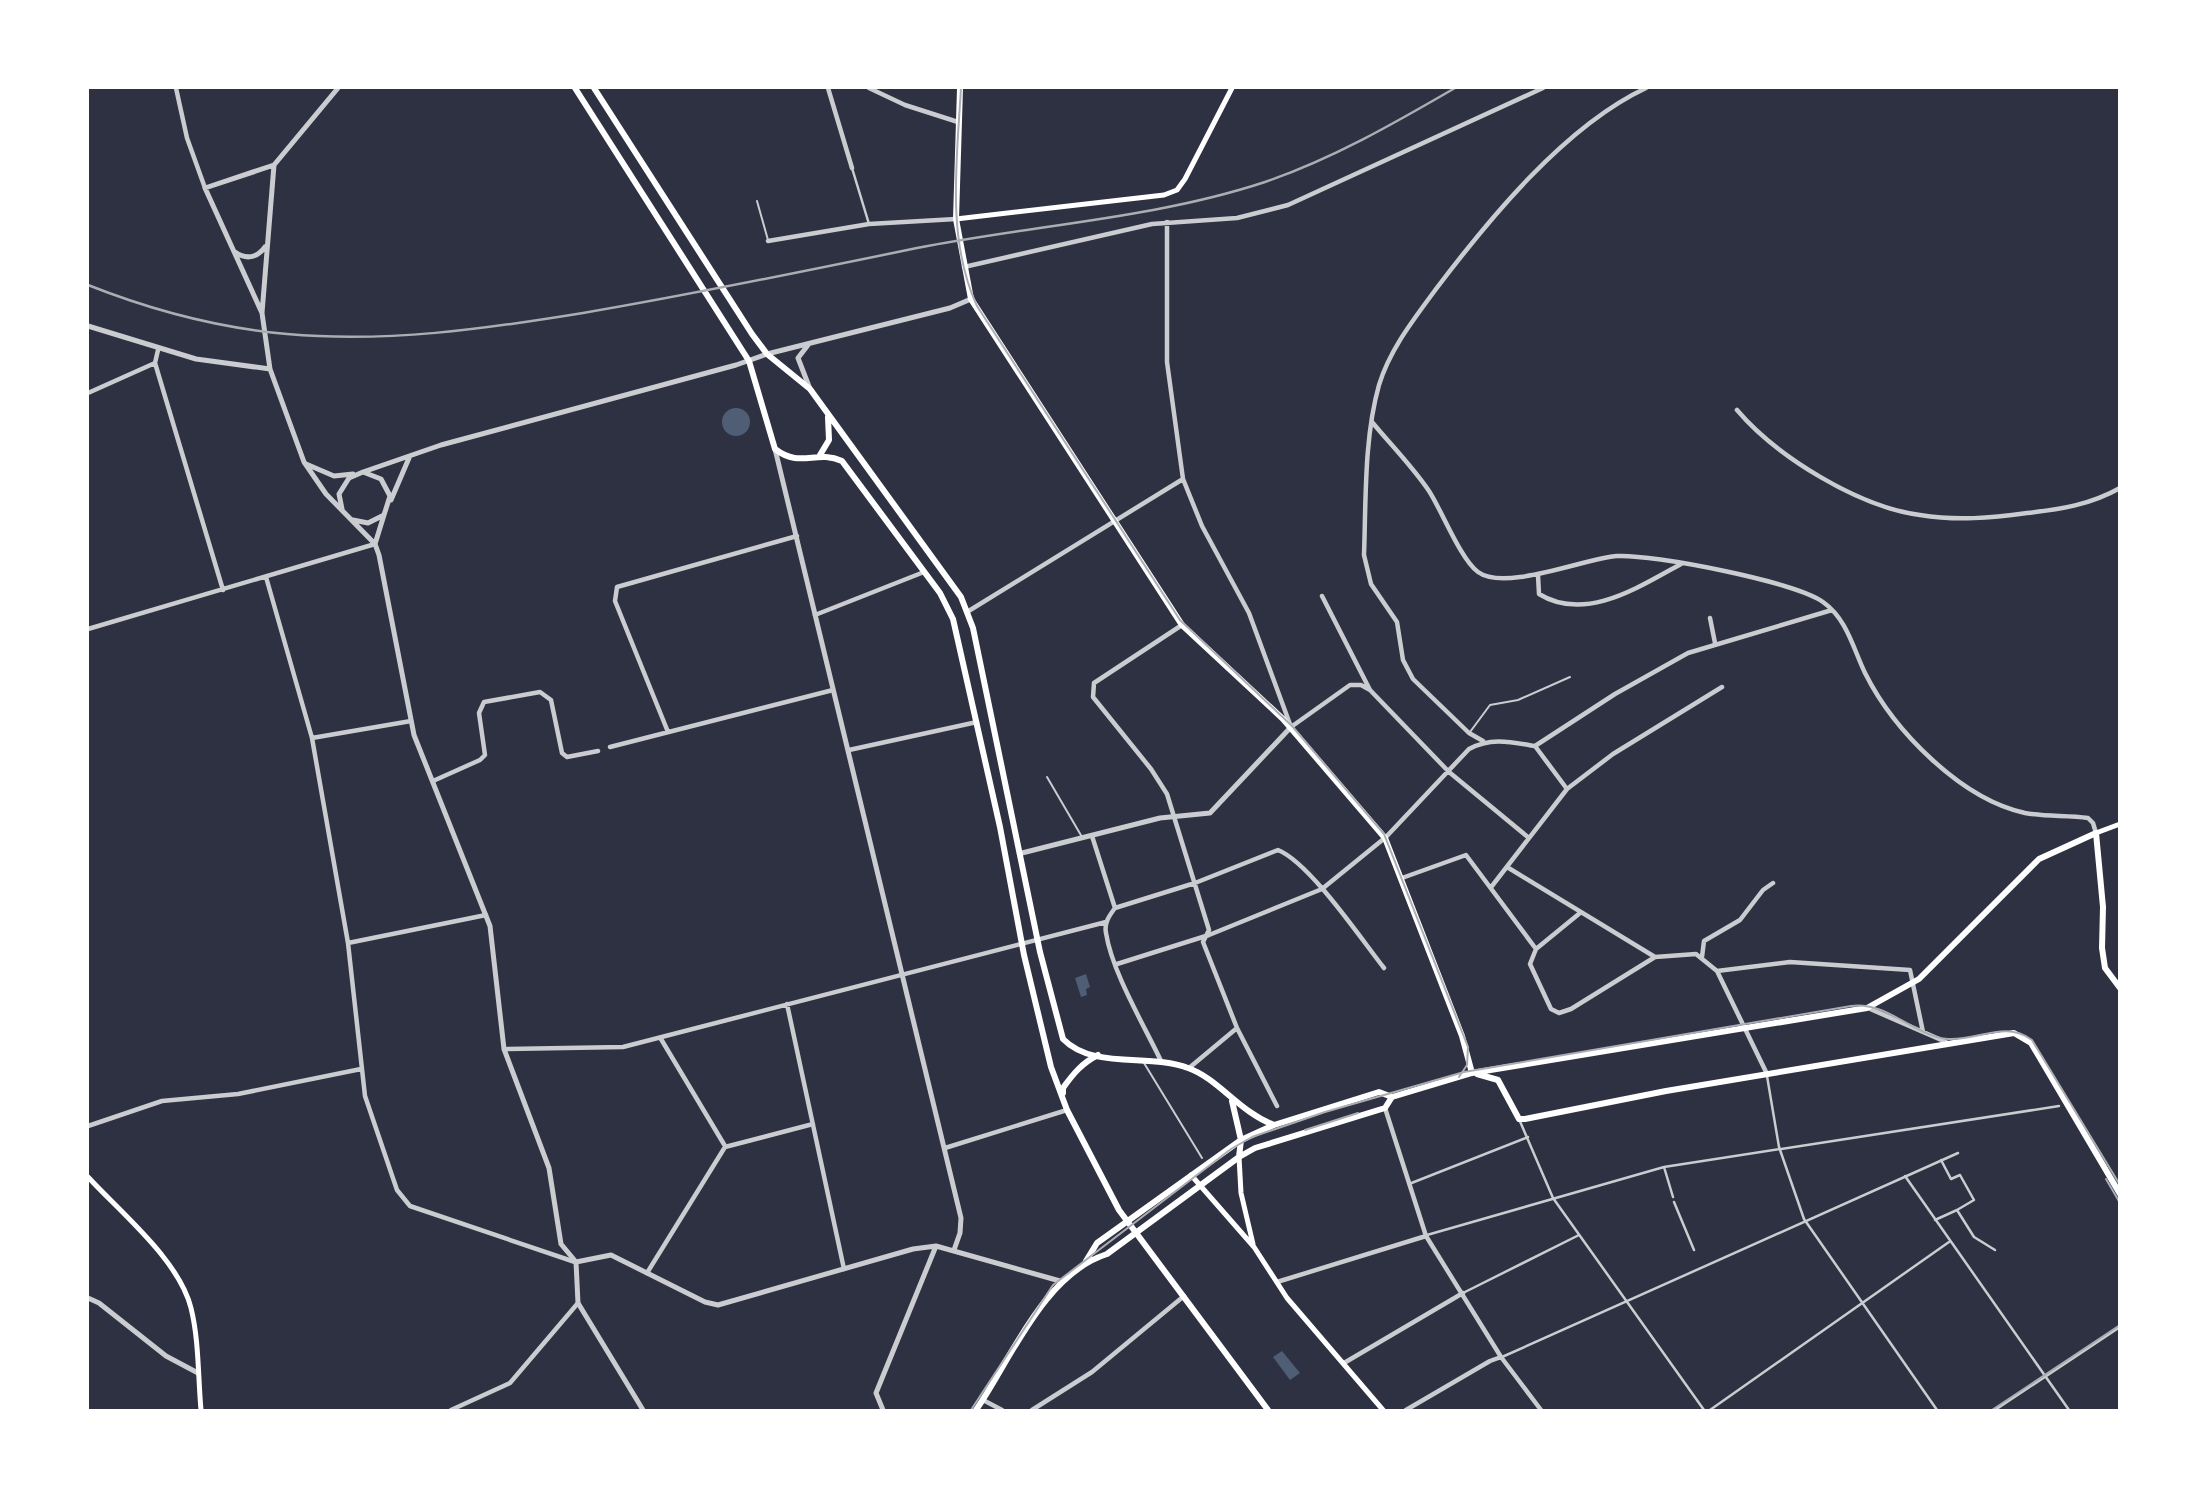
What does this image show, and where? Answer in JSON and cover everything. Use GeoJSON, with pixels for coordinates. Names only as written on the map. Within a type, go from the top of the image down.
{"type":"FeatureCollection","features":[{"type":"Feature","properties":{"kind":"main road"},"geometry":{"type":"LineString","coordinates":[[575,88],[749,361],[775,449],[792,459],[832,456],[849,468],[925,571],[953,619],[978,722],[1022,943],[1051,1067],[1067,1110],[1127,1221],[1268,1410]]}},
{"type":"Feature","properties":{"kind":"main road"},"geometry":{"type":"LineString","coordinates":[[594,88],[767,354],[810,389],[937,561],[967,612],[1059,1030],[1068,1045],[1098,1055],[1189,1068],[1232,1101],[1274,1125]]}},
{"type":"Feature","properties":{"kind":"main road"},"geometry":{"type":"LineString","coordinates":[[960,88],[956,219],[963,268],[971,299],[1182,625],[1291,727],[1385,838],[1462,1036],[1472,1073]]}},
{"type":"Feature","properties":{"kind":"main road"},"geometry":{"type":"LineString","coordinates":[[956,219],[1164,195],[1177,190],[1185,180],[1232,88]]}},
{"type":"Feature","properties":{"kind":"main road"},"geometry":{"type":"LineString","coordinates":[[820,455],[830,440],[828,415]]}},
{"type":"Feature","properties":{"kind":"main road"},"geometry":{"type":"LineString","coordinates":[[1086,1261],[1097,1243],[1127,1221],[1241,1140],[1274,1125],[1379,1092],[1392,1097],[1472,1073],[1867,1008],[1915,982],[2039,859],[2119,824]]}},
{"type":"Feature","properties":{"kind":"main road"},"geometry":{"type":"LineString","coordinates":[[2096,833],[2103,907],[2102,948],[2105,968],[2119,988]]}},
{"type":"Feature","properties":{"kind":"main road"},"geometry":{"type":"LineString","coordinates":[[1472,1073],[1498,1080],[1519,1119],[2003,1033],[2027,1038],[2119,1194]]}},
{"type":"Feature","properties":{"kind":"main road"},"geometry":{"type":"LineString","coordinates":[[1067,1110],[1063,1088],[1085,1062],[1098,1055]]}},
{"type":"Feature","properties":{"kind":"main road"},"geometry":{"type":"LineString","coordinates":[[975,1410],[1060,1281],[1086,1261],[1107,1254],[1238,1157],[1255,1149],[1385,1108],[1392,1097]]}},
{"type":"Feature","properties":{"kind":"main road"},"geometry":{"type":"LineString","coordinates":[[1232,1101],[1241,1140],[1238,1157],[1241,1193],[1254,1247]]}},
{"type":"Feature","properties":{"kind":"main road"},"geometry":{"type":"LineString","coordinates":[[1191,1175],[1254,1247],[1277,1282],[1383,1410]]}},
{"type":"Feature","properties":{"kind":"main road"},"geometry":{"type":"LineString","coordinates":[[88,1177],[177,1275],[192,1310],[201,1410]]}},
{"type":"Feature","properties":{"kind":"street"},"geometry":{"type":"LineString","coordinates":[[176,88],[187,138],[205,188],[262,313]]}},
{"type":"Feature","properties":{"kind":"street"},"geometry":{"type":"LineString","coordinates":[[205,188],[274,165],[338,88]]}},
{"type":"Feature","properties":{"kind":"street"},"geometry":{"type":"LineString","coordinates":[[828,88],[869,224]]}},
{"type":"Feature","properties":{"kind":"street"},"geometry":{"type":"LineString","coordinates":[[869,88],[905,105],[958,122]]}},
{"type":"Feature","properties":{"kind":"street"},"geometry":{"type":"LineString","coordinates":[[963,268],[1167,222],[1237,218],[1287,205],[1543,88]]}},
{"type":"Feature","properties":{"kind":"street"},"geometry":{"type":"LineString","coordinates":[[1646,88],[1604,112],[1497,211],[1396,347],[1379,384],[1372,422],[1364,555],[1367,573],[1371,584],[1397,622],[1403,660],[1413,679],[1469,733],[1483,741],[1535,746],[1615,694],[1688,653],[1832,610]]}},
{"type":"Feature","properties":{"kind":"street"},"geometry":{"type":"LineString","coordinates":[[274,165],[262,313],[270,369],[304,462],[313,479],[375,544]]}},
{"type":"Feature","properties":{"kind":"street"},"geometry":{"type":"LineString","coordinates":[[768,241],[869,224],[956,219]]}},
{"type":"Feature","properties":{"kind":"street"},"geometry":{"type":"LineString","coordinates":[[1167,222],[1167,362],[1183,479],[1202,526],[1249,613],[1291,727]]}},
{"type":"Feature","properties":{"kind":"street"},"geometry":{"type":"LineString","coordinates":[[232,251],[248,257],[258,255],[266,247]]}},
{"type":"Feature","properties":{"kind":"street"},"geometry":{"type":"LineString","coordinates":[[304,462],[334,476],[360,473],[441,445],[767,354],[950,308],[971,299]]}},
{"type":"Feature","properties":{"kind":"street"},"geometry":{"type":"LineString","coordinates":[[88,326],[158,350],[196,359],[270,369]]}},
{"type":"Feature","properties":{"kind":"street"},"geometry":{"type":"LineString","coordinates":[[809,343],[798,358],[810,389]]}},
{"type":"Feature","properties":{"kind":"street"},"geometry":{"type":"LineString","coordinates":[[158,350],[155,363],[223,590]]}},
{"type":"Feature","properties":{"kind":"street"},"geometry":{"type":"LineString","coordinates":[[88,393],[155,363]]}},
{"type":"Feature","properties":{"kind":"street"},"geometry":{"type":"LineString","coordinates":[[1737,410],[1780,453],[1805,468],[1877,503],[1919,515],[1977,519],[2044,511],[2098,501],[2119,488]]}},
{"type":"Feature","properties":{"kind":"street"},"geometry":{"type":"LineString","coordinates":[[1372,422],[1421,480],[1463,555],[1479,574],[1493,578],[1538,575],[1613,556],[1713,568],[1812,596],[1832,610],[1844,624],[1866,676],[1905,731],[1949,775],[2022,812],[2088,818],[2096,833]]}},
{"type":"Feature","properties":{"kind":"street"},"geometry":{"type":"LineString","coordinates":[[775,449],[961,1218],[960,1233],[954,1250]]}},
{"type":"Feature","properties":{"kind":"street"},"geometry":{"type":"LineString","coordinates":[[409,458],[384,514],[375,544],[411,721],[486,915],[504,1049],[549,1168],[561,1244],[576,1262],[578,1303],[643,1410]]}},
{"type":"Feature","properties":{"kind":"street"},"geometry":{"type":"LineString","coordinates":[[343,513],[339,504],[342,485],[360,473],[382,479],[390,496],[388,507]]}},
{"type":"Feature","properties":{"kind":"street"},"geometry":{"type":"LineString","coordinates":[[967,612],[1183,479]]}},
{"type":"Feature","properties":{"kind":"street"},"geometry":{"type":"LineString","coordinates":[[350,519],[368,523],[384,514]]}},
{"type":"Feature","properties":{"kind":"street"},"geometry":{"type":"LineString","coordinates":[[668,732],[615,601],[617,587],[797,536]]}},
{"type":"Feature","properties":{"kind":"street"},"geometry":{"type":"LineString","coordinates":[[88,629],[375,544]]}},
{"type":"Feature","properties":{"kind":"street"},"geometry":{"type":"LineString","coordinates":[[1538,575],[1539,594],[1567,605],[1585,605],[1634,590],[1681,564]]}},
{"type":"Feature","properties":{"kind":"street"},"geometry":{"type":"LineString","coordinates":[[814,615],[925,571]]}},
{"type":"Feature","properties":{"kind":"street"},"geometry":{"type":"LineString","coordinates":[[266,577],[312,738],[348,943],[365,1096],[397,1190],[411,1206],[576,1262],[609,1255],[705,1302],[718,1305],[913,1249],[936,1246],[1060,1281]]}},
{"type":"Feature","properties":{"kind":"street"},"geometry":{"type":"LineString","coordinates":[[1322,596],[1370,690],[1449,772],[1529,838]]}},
{"type":"Feature","properties":{"kind":"street"},"geometry":{"type":"LineString","coordinates":[[1710,618],[1715,643]]}},
{"type":"Feature","properties":{"kind":"street"},"geometry":{"type":"LineString","coordinates":[[1182,625],[1094,683],[1093,697],[1151,769],[1167,794],[1209,935]]}},
{"type":"Feature","properties":{"kind":"street"},"geometry":{"type":"LineString","coordinates":[[1022,853],[1175,816],[1202,815],[1217,808],[1262,755],[1291,727],[1350,685],[1361,685],[1370,690]]}},
{"type":"Feature","properties":{"kind":"street"},"geometry":{"type":"LineString","coordinates":[[1492,887],[1567,789],[1613,754],[1722,688]]}},
{"type":"Feature","properties":{"kind":"street"},"geometry":{"type":"LineString","coordinates":[[610,747],[833,690]]}},
{"type":"Feature","properties":{"kind":"street"},"geometry":{"type":"LineString","coordinates":[[433,781],[480,760],[485,755],[479,713],[484,702],[540,692],[551,700],[562,753],[567,757],[576,757],[598,751]]}},
{"type":"Feature","properties":{"kind":"street"},"geometry":{"type":"LineString","coordinates":[[1266,704],[1278,698],[1279,692]]}},
{"type":"Feature","properties":{"kind":"street"},"geometry":{"type":"LineString","coordinates":[[312,738],[411,721]]}},
{"type":"Feature","properties":{"kind":"street"},"geometry":{"type":"LineString","coordinates":[[849,750],[978,722]]}},
{"type":"Feature","properties":{"kind":"street"},"geometry":{"type":"LineString","coordinates":[[1117,964],[1209,935],[1322,889],[1385,838],[1469,749],[1483,741]]}},
{"type":"Feature","properties":{"kind":"street"},"geometry":{"type":"LineString","coordinates":[[1535,746],[1567,789]]}},
{"type":"Feature","properties":{"kind":"street"},"geometry":{"type":"LineString","coordinates":[[1092,836],[1115,908]]}},
{"type":"Feature","properties":{"kind":"street"},"geometry":{"type":"LineString","coordinates":[[1161,1062],[1105,932],[1106,922],[1115,908],[1195,883],[1264,853],[1278,850],[1287,853],[1322,889],[1384,968]]}},
{"type":"Feature","properties":{"kind":"street"},"geometry":{"type":"LineString","coordinates":[[1402,878],[1466,855],[1536,949]]}},
{"type":"Feature","properties":{"kind":"street"},"geometry":{"type":"LineString","coordinates":[[1507,867],[1655,957]]}},
{"type":"Feature","properties":{"kind":"street"},"geometry":{"type":"LineString","coordinates":[[1702,958],[1704,941],[1740,920],[1773,883]]}},
{"type":"Feature","properties":{"kind":"street"},"geometry":{"type":"LineString","coordinates":[[1580,913],[1536,949],[1530,964],[1551,1009],[1559,1013],[1571,1009],[1655,957],[1685,954],[1702,958],[1717,971],[1767,1074],[1779,1147],[1804,1219],[1937,1410]]}},
{"type":"Feature","properties":{"kind":"street"},"geometry":{"type":"LineString","coordinates":[[348,943],[486,915]]}},
{"type":"Feature","properties":{"kind":"street"},"geometry":{"type":"LineString","coordinates":[[504,1049],[596,1050],[661,1039],[1106,922]]}},
{"type":"Feature","properties":{"kind":"street"},"geometry":{"type":"LineString","coordinates":[[1209,935],[1203,942],[1237,1028],[1277,1106]]}},
{"type":"Feature","properties":{"kind":"street"},"geometry":{"type":"LineString","coordinates":[[1717,971],[1790,962],[1910,970],[1915,982],[1923,1032]]}},
{"type":"Feature","properties":{"kind":"street"},"geometry":{"type":"LineString","coordinates":[[787,1004],[844,1269]]}},
{"type":"Feature","properties":{"kind":"street"},"geometry":{"type":"LineString","coordinates":[[1867,1008],[1946,1042]]}},
{"type":"Feature","properties":{"kind":"street"},"geometry":{"type":"LineString","coordinates":[[1189,1068],[1237,1028]]}},
{"type":"Feature","properties":{"kind":"street"},"geometry":{"type":"LineString","coordinates":[[661,1039],[725,1147]]}},
{"type":"Feature","properties":{"kind":"street"},"geometry":{"type":"LineString","coordinates":[[88,1126],[162,1101],[238,1094],[361,1069]]}},
{"type":"Feature","properties":{"kind":"street"},"geometry":{"type":"LineString","coordinates":[[1277,1282],[1664,1167],[1779,1147],[2059,1106]]}},
{"type":"Feature","properties":{"kind":"street"},"geometry":{"type":"LineString","coordinates":[[1385,1108],[1426,1236],[1501,1357],[1541,1410]]}},
{"type":"Feature","properties":{"kind":"street"},"geometry":{"type":"LineString","coordinates":[[944,1148],[1067,1110]]}},
{"type":"Feature","properties":{"kind":"street"},"geometry":{"type":"LineString","coordinates":[[1519,1119],[1553,1198],[1704,1410]]}},
{"type":"Feature","properties":{"kind":"street"},"geometry":{"type":"LineString","coordinates":[[647,1273],[725,1147],[813,1125]]}},
{"type":"Feature","properties":{"kind":"street"},"geometry":{"type":"LineString","coordinates":[[1409,1184],[1528,1137]]}},
{"type":"Feature","properties":{"kind":"street"},"geometry":{"type":"LineString","coordinates":[[1406,1410],[1501,1357],[1628,1303],[1804,1219],[1958,1153]]}},
{"type":"Feature","properties":{"kind":"street"},"geometry":{"type":"LineString","coordinates":[[1935,1220],[1974,1200],[1960,1175],[1951,1179],[1941,1160]]}},
{"type":"Feature","properties":{"kind":"street"},"geometry":{"type":"LineString","coordinates":[[1664,1167],[1673,1200],[1694,1250]]}},
{"type":"Feature","properties":{"kind":"street"},"geometry":{"type":"LineString","coordinates":[[1905,1176],[2068,1410]]}},
{"type":"Feature","properties":{"kind":"street"},"geometry":{"type":"LineString","coordinates":[[1957,1210],[1974,1237],[1995,1250]]}},
{"type":"Feature","properties":{"kind":"street"},"geometry":{"type":"LineString","coordinates":[[1344,1363],[1463,1293],[1578,1235]]}},
{"type":"Feature","properties":{"kind":"street"},"geometry":{"type":"LineString","coordinates":[[1710,1410],[1949,1242]]}},
{"type":"Feature","properties":{"kind":"street"},"geometry":{"type":"LineString","coordinates":[[883,1410],[876,1393],[936,1246]]}},
{"type":"Feature","properties":{"kind":"street"},"geometry":{"type":"LineString","coordinates":[[1032,1410],[1091,1372],[1184,1296]]}},
{"type":"Feature","properties":{"kind":"street"},"geometry":{"type":"LineString","coordinates":[[88,1298],[99,1303],[166,1356],[198,1373]]}},
{"type":"Feature","properties":{"kind":"street"},"geometry":{"type":"LineString","coordinates":[[451,1410],[510,1383],[578,1303]]}},
{"type":"Feature","properties":{"kind":"street"},"geometry":{"type":"LineString","coordinates":[[1995,1410],[2119,1327]]}},
{"type":"Feature","properties":{"kind":"street"},"geometry":{"type":"LineString","coordinates":[[983,1400],[1002,1410]]}},
{"type":"Feature","properties":{"kind":"lane"},"geometry":{"type":"LineString","coordinates":[[757,201],[768,241]]}},
{"type":"Feature","properties":{"kind":"lane"},"geometry":{"type":"LineString","coordinates":[[1469,733],[1490,705],[1518,700],[1570,677]]}},
{"type":"Feature","properties":{"kind":"lane"},"geometry":{"type":"LineString","coordinates":[[1047,777],[1083,838]]}},
{"type":"Feature","properties":{"kind":"lane"},"geometry":{"type":"LineString","coordinates":[[1142,1060],[1202,1158]]}},
{"type":"Feature","properties":{"kind":"water"},"geometry":{"type":"Polygon","coordinates":[[[736,408],[746,412],[750,422],[746,432],[736,436],[726,432],[722,422],[726,412],[736,408]]]}},
{"type":"Feature","properties":{"kind":"water"},"geometry":{"type":"Polygon","coordinates":[[[1086,974],[1090,987],[1086,989],[1087,995],[1081,997],[1075,978],[1086,974]]]}},
{"type":"Feature","properties":{"kind":"water"},"geometry":{"type":"Polygon","coordinates":[[[1282,1351],[1300,1373],[1290,1380],[1273,1357],[1282,1351]]]}},
{"type":"Feature","properties":{"kind":"tram line"},"geometry":{"type":"LineString","coordinates":[[961,88],[956,171],[957,226],[967,280],[977,306],[1180,620],[1292,726],[1384,834],[1468,1047],[1467,1065],[1459,1077]]}},
{"type":"Feature","properties":{"kind":"tram line"},"geometry":{"type":"LineString","coordinates":[[971,1410],[1053,1285],[1231,1149],[1252,1137],[1325,1112],[1464,1072],[1851,1006],[1864,1006],[1889,1013],[1936,1037],[1959,1039],[2001,1031],[2022,1034],[2032,1040],[2120,1185]]}},
{"type":"Feature","properties":{"kind":"tram line"},"geometry":{"type":"LineString","coordinates":[[1305,1130],[1358,1113]]}},
{"type":"Feature","properties":{"kind":"tram line"},"geometry":{"type":"LineString","coordinates":[[2106,1179],[2120,1203]]}},
{"type":"Feature","properties":{"kind":"tram line"},"geometry":{"type":"LineString","coordinates":[[1992,1410],[2120,1325]]}},
{"type":"Feature","properties":{"kind":"railway"},"geometry":{"type":"LineString","coordinates":[[88,285],[186,317],[287,334],[398,336],[509,324],[667,298],[960,240],[1136,213],[1223,195],[1290,173],[1338,152],[1455,88]]}}]}
